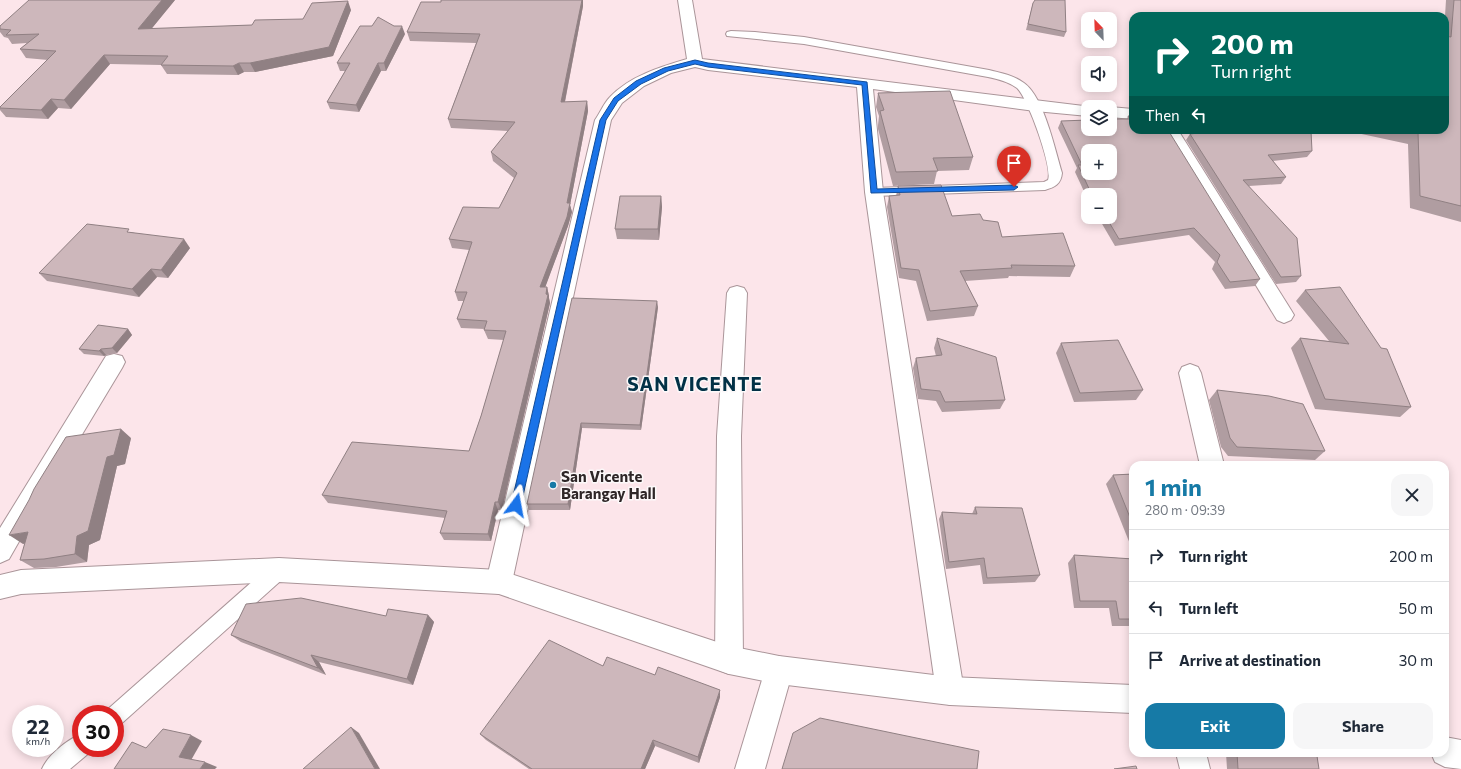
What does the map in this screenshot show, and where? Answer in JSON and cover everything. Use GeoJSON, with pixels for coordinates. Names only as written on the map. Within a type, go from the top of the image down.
{"type":"FeatureCollection","features":[{"type":"Feature","properties":{"kind":"street"},"geometry":{"type":"LineString","coordinates":[[685,0],[695,62]]}},
{"type":"Feature","properties":{"kind":"street"},"geometry":{"type":"LineString","coordinates":[[499,582],[603,120],[616,100],[638,83],[666,70],[695,62],[708,65],[865,83],[1035,106],[1081,110]]}},
{"type":"Feature","properties":{"kind":"street"},"geometry":{"type":"LineString","coordinates":[[865,83],[874,192],[950,691]]}},
{"type":"Feature","properties":{"kind":"street"},"geometry":{"type":"LineString","coordinates":[[1117,113],[1129,114]]}},
{"type":"Feature","properties":{"kind":"street"},"geometry":{"type":"LineString","coordinates":[[1172,134],[1284,315]]}},
{"type":"Feature","properties":{"kind":"street"},"geometry":{"type":"LineString","coordinates":[[729,660],[729,436],[737,293]]}},
{"type":"Feature","properties":{"kind":"street"},"geometry":{"type":"LineString","coordinates":[[0,551],[114,362]]}},
{"type":"Feature","properties":{"kind":"street"},"geometry":{"type":"LineString","coordinates":[[1190,373],[1211,461]]}},
{"type":"Feature","properties":{"kind":"street"},"geometry":{"type":"LineString","coordinates":[[0,587],[21,582],[279,570],[499,582],[729,660],[779,670],[950,691],[1129,699]]}},
{"type":"Feature","properties":{"kind":"street"},"geometry":{"type":"LineString","coordinates":[[750,769],[779,670]]}},
{"type":"Feature","properties":{"kind":"street"},"geometry":{"type":"LineString","coordinates":[[1449,753],[1461,756]]}},
{"type":"Feature","properties":{"kind":"street"},"geometry":{"type":"LineString","coordinates":[[1192,757],[1195,769]]}},
{"type":"Feature","properties":{"kind":"lane"},"geometry":{"type":"LineString","coordinates":[[731,34],[772,36],[810,42],[978,72],[1003,78],[1021,86],[1035,106],[1056,173],[1055,181],[1052,185],[874,192]]}},
{"type":"Feature","properties":{"kind":"lane"},"geometry":{"type":"LineString","coordinates":[[124,708],[279,570]]}},
{"type":"Feature","properties":{"kind":"lane"},"geometry":{"type":"LineString","coordinates":[[52,769],[72,752]]}},
{"type":"Feature","properties":{"kind":"building"},"geometry":{"type":"Polygon","coordinates":[[[29,0],[162,0],[138,29],[252,25],[255,20],[303,19],[312,3],[348,1],[329,47],[250,63],[239,63],[233,66],[161,65],[168,56],[104,55],[64,100],[51,99],[41,110],[0,108],[56,51],[20,49],[39,34],[6,35],[11,30],[0,29],[0,26],[29,0]]]}},
{"type":"Feature","properties":{"kind":"building"},"geometry":{"type":"Polygon","coordinates":[[[441,0],[582,0],[561,102],[587,101],[567,203],[570,203],[567,217],[540,287],[547,287],[546,294],[548,295],[498,502],[495,502],[488,534],[440,533],[447,511],[322,495],[352,442],[469,451],[506,331],[484,330],[487,321],[457,319],[467,292],[455,292],[472,242],[449,239],[463,207],[499,208],[517,173],[491,152],[515,122],[448,119],[480,34],[407,32],[421,2],[441,2],[441,0]]]}},
{"type":"Feature","properties":{"kind":"building"},"geometry":{"type":"Polygon","coordinates":[[[1035,0],[1065,0],[1066,32],[1028,24],[1035,0]]]}},
{"type":"Feature","properties":{"kind":"building"},"geometry":{"type":"Polygon","coordinates":[[[1454,0],[1461,0],[1461,206],[1420,196],[1418,134],[1449,134],[1449,37],[1451,37],[1454,0]]]}},
{"type":"Feature","properties":{"kind":"building"},"geometry":{"type":"Polygon","coordinates":[[[378,17],[394,26],[402,26],[384,63],[378,63],[356,105],[327,102],[350,63],[337,63],[360,26],[372,26],[378,17]]]}},
{"type":"Feature","properties":{"kind":"building"},"geometry":{"type":"Polygon","coordinates":[[[950,91],[973,157],[933,158],[938,171],[896,172],[880,111],[884,110],[878,93],[950,91]]]}},
{"type":"Feature","properties":{"kind":"building"},"geometry":{"type":"Polygon","coordinates":[[[1117,119],[1129,119],[1129,134],[1170,134],[1260,279],[1230,282],[1217,262],[1220,255],[1194,228],[1119,239],[1110,224],[1117,224],[1117,188],[1089,188],[1085,180],[1117,180],[1117,144],[1081,144],[1081,163],[1061,121],[1081,120],[1081,136],[1117,136],[1117,119]]]}},
{"type":"Feature","properties":{"kind":"building"},"geometry":{"type":"Polygon","coordinates":[[[1190,134],[1311,134],[1312,151],[1268,155],[1286,177],[1243,180],[1297,238],[1301,276],[1281,277],[1190,134]]]}},
{"type":"Feature","properties":{"kind":"building"},"geometry":{"type":"Polygon","coordinates":[[[941,185],[952,216],[980,214],[983,220],[998,222],[1002,237],[1063,233],[1075,266],[1011,265],[1012,268],[960,271],[978,306],[930,311],[919,270],[901,268],[889,196],[900,195],[898,186],[941,185]]]}},
{"type":"Feature","properties":{"kind":"building"},"geometry":{"type":"Polygon","coordinates":[[[620,196],[661,196],[658,229],[615,229],[620,196]]]}},
{"type":"Feature","properties":{"kind":"building"},"geometry":{"type":"Polygon","coordinates":[[[87,224],[129,229],[127,232],[184,239],[161,270],[151,269],[132,289],[39,273],[87,224]]]}},
{"type":"Feature","properties":{"kind":"building"},"geometry":{"type":"Polygon","coordinates":[[[1340,287],[1381,348],[1387,349],[1411,407],[1325,399],[1300,338],[1349,344],[1305,290],[1340,287]]]}},
{"type":"Feature","properties":{"kind":"building"},"geometry":{"type":"Polygon","coordinates":[[[572,298],[657,301],[640,425],[581,423],[568,504],[527,504],[572,298]]]}},
{"type":"Feature","properties":{"kind":"building"},"geometry":{"type":"Polygon","coordinates":[[[98,325],[128,329],[112,348],[101,349],[99,351],[79,349],[98,325]]]}},
{"type":"Feature","properties":{"kind":"building"},"geometry":{"type":"Polygon","coordinates":[[[937,338],[996,357],[1005,400],[945,402],[940,391],[921,389],[916,358],[942,355],[937,338]]]}},
{"type":"Feature","properties":{"kind":"building"},"geometry":{"type":"Polygon","coordinates":[[[1118,340],[1143,390],[1080,393],[1061,343],[1118,340]]]}},
{"type":"Feature","properties":{"kind":"building"},"geometry":{"type":"Polygon","coordinates":[[[1217,390],[1269,396],[1303,404],[1325,451],[1237,447],[1230,438],[1217,390]]]}},
{"type":"Feature","properties":{"kind":"building"},"geometry":{"type":"Polygon","coordinates":[[[121,429],[114,455],[107,457],[88,531],[77,536],[75,554],[44,559],[20,560],[28,532],[9,535],[34,489],[66,437],[121,429]]]}},
{"type":"Feature","properties":{"kind":"building"},"geometry":{"type":"Polygon","coordinates":[[[1129,474],[1129,515],[1113,475],[1129,474]]]}},
{"type":"Feature","properties":{"kind":"building"},"geometry":{"type":"Polygon","coordinates":[[[975,507],[1022,508],[1040,575],[987,578],[984,558],[949,562],[942,512],[977,514],[975,507]]]}},
{"type":"Feature","properties":{"kind":"building"},"geometry":{"type":"Polygon","coordinates":[[[1074,555],[1129,559],[1129,619],[1119,619],[1116,601],[1080,601],[1074,555]]]}},
{"type":"Feature","properties":{"kind":"building"},"geometry":{"type":"Polygon","coordinates":[[[301,598],[386,616],[388,609],[428,615],[407,679],[311,655],[318,668],[231,635],[246,604],[301,598]]]}},
{"type":"Feature","properties":{"kind":"building"},"geometry":{"type":"Polygon","coordinates":[[[549,640],[603,666],[607,657],[655,675],[658,667],[720,690],[698,757],[653,740],[641,769],[532,769],[480,734],[549,640]]]}},
{"type":"Feature","properties":{"kind":"building"},"geometry":{"type":"Polygon","coordinates":[[[820,718],[979,751],[977,769],[782,769],[793,733],[820,718]]]}},
{"type":"Feature","properties":{"kind":"building"},"geometry":{"type":"Polygon","coordinates":[[[351,727],[375,769],[303,769],[351,727]]]}},
{"type":"Feature","properties":{"kind":"building"},"geometry":{"type":"Polygon","coordinates":[[[163,729],[191,735],[179,757],[205,762],[200,769],[114,769],[122,757],[124,757],[124,754],[132,742],[146,748],[163,729]]]}},
{"type":"Feature","properties":{"kind":"building"},"geometry":{"type":"Polygon","coordinates":[[[1237,757],[1317,757],[1319,769],[1238,769],[1237,757]]]}},
{"type":"Feature","properties":{"kind":"building"},"geometry":{"type":"Polygon","coordinates":[[[1136,766],[1137,769],[1114,769],[1136,766]]]}},
{"type":"Feature","properties":{"kind":"place","name":"San Vicente Barangay Hall"},"geometry":{"type":"Point","coordinates":[553,485]}},
{"type":"Feature","properties":{"kind":"district","name":"SAN VICENTE"},"geometry":{"type":"Point","coordinates":[695,383]}},
{"type":"Feature","properties":{"kind":"route"},"geometry":{"type":"LineString","coordinates":[[516,505],[603,120],[616,100],[638,83],[666,70],[695,62],[708,65],[865,83],[874,192],[1014,187]]}}]}
